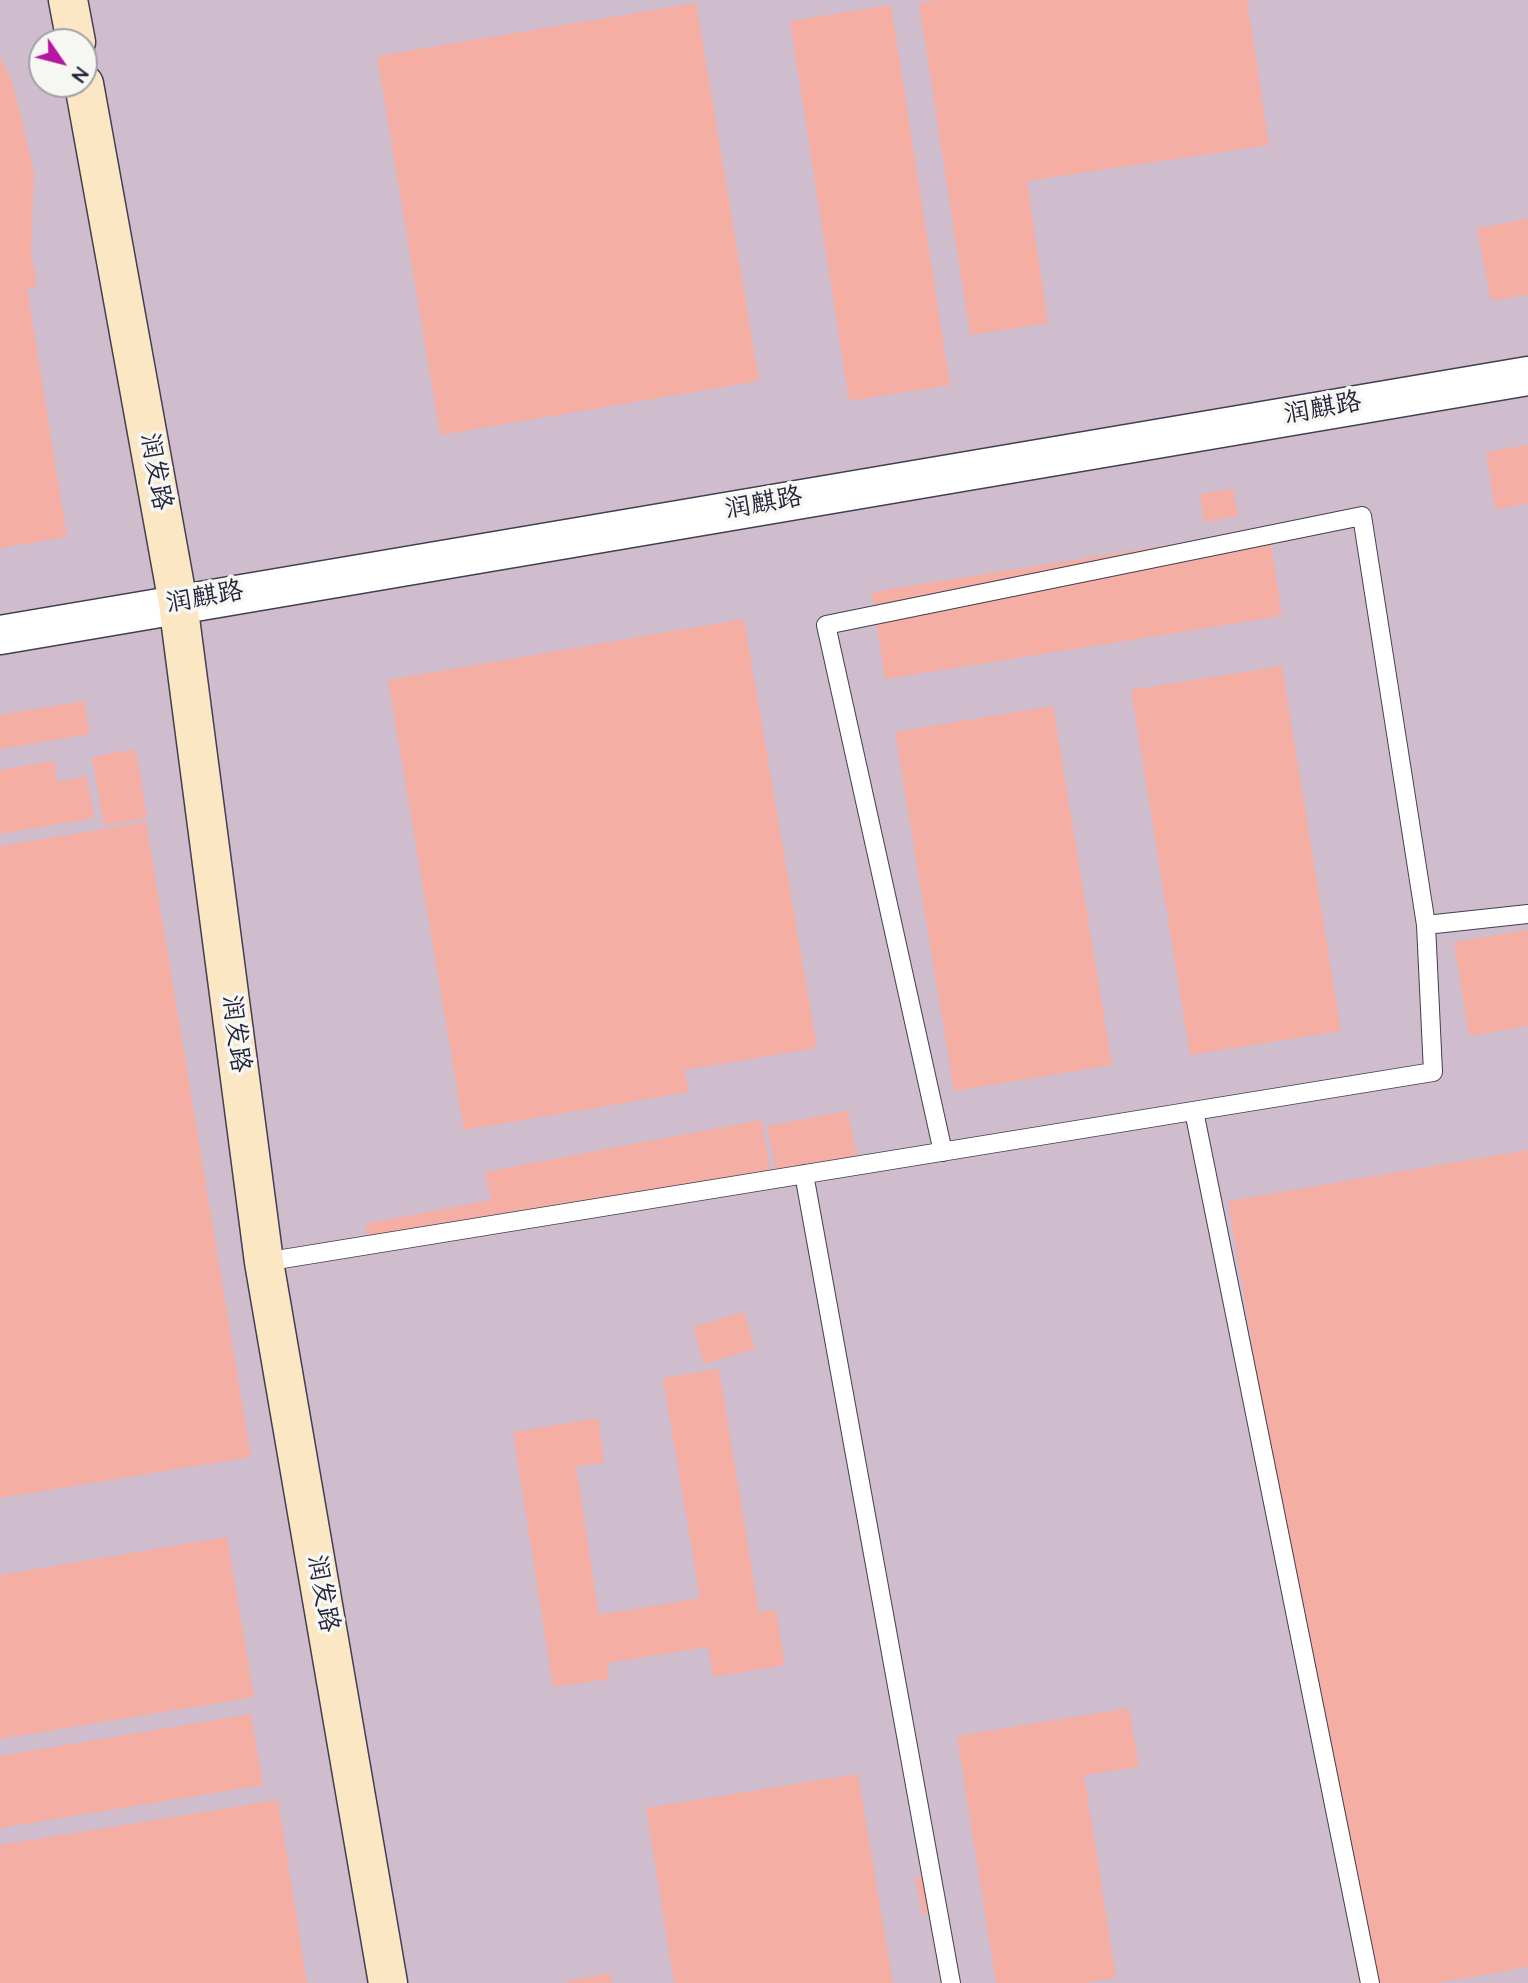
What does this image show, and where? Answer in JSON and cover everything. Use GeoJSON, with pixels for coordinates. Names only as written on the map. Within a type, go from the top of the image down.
{"type":"FeatureCollection","features":[{"type":"Feature","properties":{"kind":"main road"},"geometry":{"type":"LineString","coordinates":[[68,0],[73,28]]}},
{"type":"Feature","properties":{"kind":"main road","name":"润发路"},"geometry":{"type":"LineString","coordinates":[[86,98],[178,603],[264,1262],[388,1983]]}},
{"type":"Feature","properties":{"kind":"street","name":"润麒路"},"geometry":{"type":"LineString","coordinates":[[0,635],[1528,376]]}},
{"type":"Feature","properties":{"kind":"lane"},"geometry":{"type":"LineString","coordinates":[[264,1262],[943,1152],[1433,1072],[1426,925],[1362,516],[826,625],[943,1152]]}},
{"type":"Feature","properties":{"kind":"lane"},"geometry":{"type":"LineString","coordinates":[[1426,925],[1528,914]]}},
{"type":"Feature","properties":{"kind":"lane"},"geometry":{"type":"LineString","coordinates":[[1194,1111],[1370,1983]]}},
{"type":"Feature","properties":{"kind":"lane"},"geometry":{"type":"LineString","coordinates":[[804,1174],[951,1983]]}},
{"type":"Feature","properties":{"kind":"shaded area"},"geometry":{"type":"Polygon","coordinates":[[[0,0],[1528,0],[1528,1983],[0,1983],[0,0]]]}},
{"type":"Feature","properties":{"kind":"building"},"geometry":{"type":"Polygon","coordinates":[[[939,0],[1247,0],[1269,145],[1027,181],[1048,323],[970,335],[919,3],[939,0]]]}},
{"type":"Feature","properties":{"kind":"building"},"geometry":{"type":"Polygon","coordinates":[[[696,3],[759,381],[440,435],[377,56],[696,3]]]}},
{"type":"Feature","properties":{"kind":"building"},"geometry":{"type":"Polygon","coordinates":[[[891,5],[950,385],[849,401],[790,21],[891,5]]]}},
{"type":"Feature","properties":{"kind":"building"},"geometry":{"type":"Polygon","coordinates":[[[0,57],[13,84],[34,171],[31,251],[37,287],[27,288],[67,537],[0,548],[0,57]]]}},
{"type":"Feature","properties":{"kind":"building"},"geometry":{"type":"Polygon","coordinates":[[[1528,219],[1528,295],[1491,301],[1477,228],[1528,219]]]}},
{"type":"Feature","properties":{"kind":"building"},"geometry":{"type":"Polygon","coordinates":[[[1528,445],[1528,504],[1495,509],[1486,452],[1528,445]]]}},
{"type":"Feature","properties":{"kind":"building"},"geometry":{"type":"Polygon","coordinates":[[[1233,489],[1238,516],[1204,522],[1200,494],[1233,489]]]}},
{"type":"Feature","properties":{"kind":"building"},"geometry":{"type":"Polygon","coordinates":[[[1269,529],[1282,616],[885,679],[872,592],[1269,529]]]}},
{"type":"Feature","properties":{"kind":"building"},"geometry":{"type":"Polygon","coordinates":[[[744,619],[817,1048],[684,1070],[689,1092],[464,1130],[388,680],[744,619]]]}},
{"type":"Feature","properties":{"kind":"building"},"geometry":{"type":"Polygon","coordinates":[[[1282,666],[1341,1031],[1190,1055],[1131,690],[1282,666]]]}},
{"type":"Feature","properties":{"kind":"building"},"geometry":{"type":"Polygon","coordinates":[[[84,701],[90,734],[0,749],[0,715],[84,701]]]}},
{"type":"Feature","properties":{"kind":"building"},"geometry":{"type":"Polygon","coordinates":[[[1053,706],[1112,1065],[954,1091],[895,732],[1053,706]]]}},
{"type":"Feature","properties":{"kind":"building"},"geometry":{"type":"Polygon","coordinates":[[[136,749],[147,818],[104,826],[92,757],[136,749]]]}},
{"type":"Feature","properties":{"kind":"building"},"geometry":{"type":"Polygon","coordinates":[[[54,761],[57,782],[87,776],[94,818],[0,834],[0,770],[54,761]]]}},
{"type":"Feature","properties":{"kind":"building"},"geometry":{"type":"Polygon","coordinates":[[[146,822],[251,1457],[0,1498],[0,846],[146,822]]]}},
{"type":"Feature","properties":{"kind":"building"},"geometry":{"type":"Polygon","coordinates":[[[1528,930],[1528,1026],[1469,1036],[1454,942],[1528,930]]]}},
{"type":"Feature","properties":{"kind":"building"},"geometry":{"type":"Polygon","coordinates":[[[848,1111],[858,1161],[777,1176],[767,1126],[848,1111]]]}},
{"type":"Feature","properties":{"kind":"building"},"geometry":{"type":"Polygon","coordinates":[[[761,1120],[771,1173],[370,1248],[365,1224],[491,1200],[485,1172],[761,1120]]]}},
{"type":"Feature","properties":{"kind":"building"},"geometry":{"type":"Polygon","coordinates":[[[1528,1150],[1528,1967],[1436,1983],[1359,1983],[1228,1201],[1528,1150]]]}},
{"type":"Feature","properties":{"kind":"building"},"geometry":{"type":"Polygon","coordinates":[[[744,1312],[755,1349],[704,1364],[693,1327],[744,1312]]]}},
{"type":"Feature","properties":{"kind":"building"},"geometry":{"type":"Polygon","coordinates":[[[719,1369],[759,1613],[776,1609],[785,1665],[713,1677],[708,1647],[607,1663],[609,1679],[553,1687],[513,1432],[598,1418],[604,1463],[576,1466],[599,1615],[700,1598],[663,1378],[719,1369]]]}},
{"type":"Feature","properties":{"kind":"building"},"geometry":{"type":"Polygon","coordinates":[[[227,1537],[254,1697],[0,1739],[0,1575],[227,1537]]]}},
{"type":"Feature","properties":{"kind":"building"},"geometry":{"type":"Polygon","coordinates":[[[1129,1708],[1139,1767],[1084,1775],[1116,1978],[1083,1983],[996,1983],[957,1736],[1129,1708]]]}},
{"type":"Feature","properties":{"kind":"building"},"geometry":{"type":"Polygon","coordinates":[[[251,1714],[263,1785],[0,1828],[0,1756],[251,1714]]]}},
{"type":"Feature","properties":{"kind":"building"},"geometry":{"type":"Polygon","coordinates":[[[858,1774],[893,1983],[674,1983],[646,1808],[858,1774]]]}},
{"type":"Feature","properties":{"kind":"building"},"geometry":{"type":"Polygon","coordinates":[[[278,1800],[307,1983],[0,1983],[0,1845],[278,1800]]]}},
{"type":"Feature","properties":{"kind":"building"},"geometry":{"type":"Polygon","coordinates":[[[938,1873],[944,1911],[922,1914],[915,1877],[938,1873]]]}},
{"type":"Feature","properties":{"kind":"building"},"geometry":{"type":"Polygon","coordinates":[[[610,1973],[612,1983],[565,1982],[610,1973]]]}}]}
